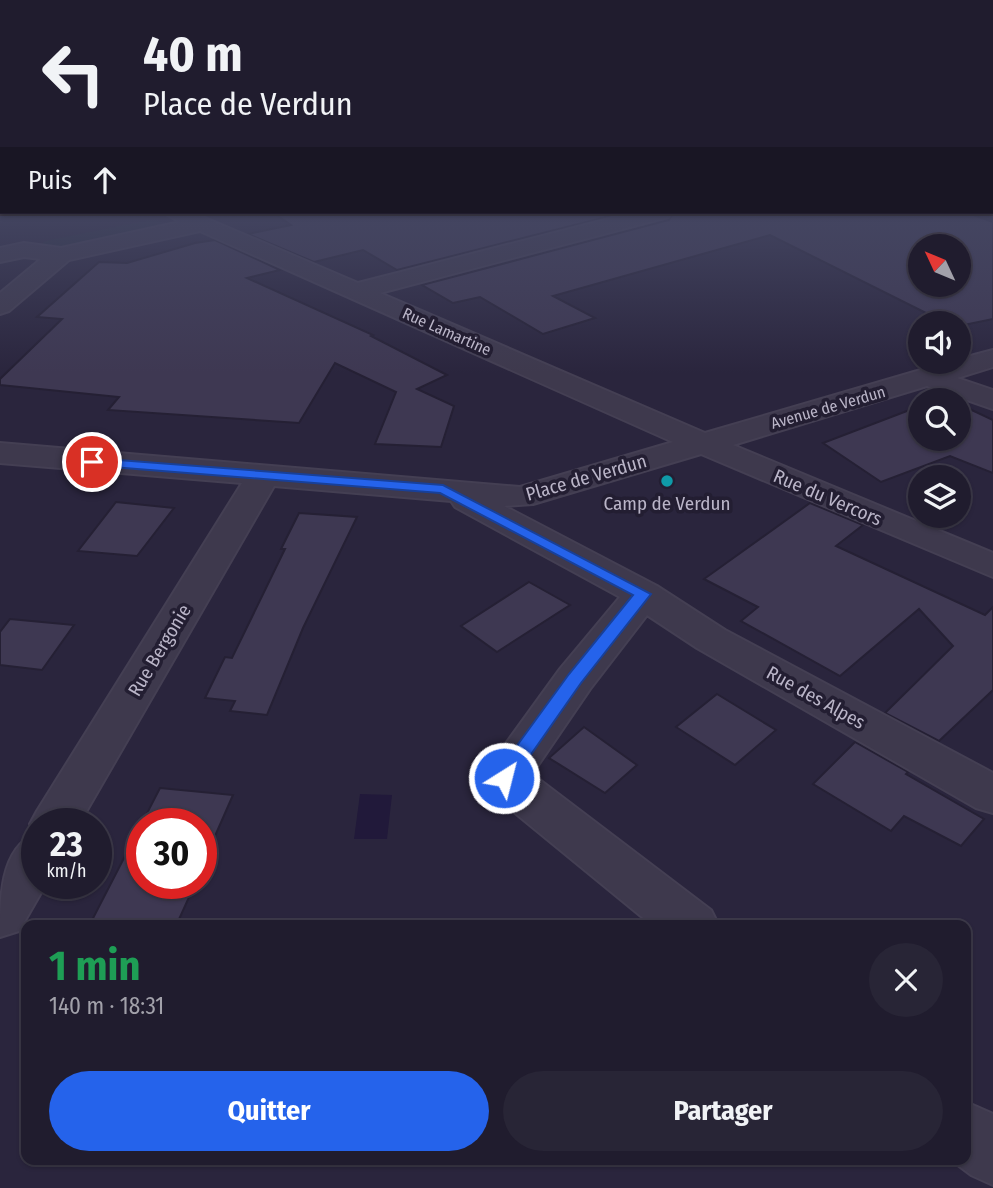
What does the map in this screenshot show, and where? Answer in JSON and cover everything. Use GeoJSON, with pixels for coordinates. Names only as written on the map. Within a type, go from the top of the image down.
{"type":"FeatureCollection","features":[{"type":"Feature","properties":{"kind":"street"},"geometry":{"type":"LineString","coordinates":[[0,306],[52,262]]}},
{"type":"Feature","properties":{"kind":"street","name":"Rue Lamartine"},"geometry":{"type":"LineString","coordinates":[[291,262],[702,443]]}},
{"type":"Feature","properties":{"kind":"street"},"geometry":{"type":"LineString","coordinates":[[357,291],[467,262]]}},
{"type":"Feature","properties":{"kind":"street","name":"Avenue de Verdun"},"geometry":{"type":"LineString","coordinates":[[702,443],[993,358]]}},
{"type":"Feature","properties":{"kind":"street"},"geometry":{"type":"LineString","coordinates":[[928,377],[993,400]]}},
{"type":"Feature","properties":{"kind":"street","name":"Place de Verdun"},"geometry":{"type":"LineString","coordinates":[[443,489],[521,496],[702,443]]}},
{"type":"Feature","properties":{"kind":"street","name":"Rue du Vercors"},"geometry":{"type":"LineString","coordinates":[[702,443],[993,566]]}},
{"type":"Feature","properties":{"kind":"street"},"geometry":{"type":"LineString","coordinates":[[0,453],[443,489]]}},
{"type":"Feature","properties":{"kind":"street","name":"Rue Bergonie"},"geometry":{"type":"LineString","coordinates":[[64,808],[263,476]]}},
{"type":"Feature","properties":{"kind":"street","name":"Place de Verdun"},"geometry":{"type":"LineString","coordinates":[[443,489],[643,594]]}},
{"type":"Feature","properties":{"kind":"street"},"geometry":{"type":"LineString","coordinates":[[643,594],[575,679],[504,778],[684,920]]}},
{"type":"Feature","properties":{"kind":"street","name":"Rue des Alpes"},"geometry":{"type":"LineString","coordinates":[[643,594],[711,639],[993,794]]}},
{"type":"Feature","properties":{"kind":"street"},"geometry":{"type":"LineString","coordinates":[[0,915],[21,880]]}},
{"type":"Feature","properties":{"kind":"street"},"geometry":{"type":"LineString","coordinates":[[971,1137],[993,1153]]}},
{"type":"Feature","properties":{"kind":"shaded area"},"geometry":{"type":"Polygon","coordinates":[[[360,794],[392,795],[387,839],[354,839],[360,794]]]}},
{"type":"Feature","properties":{"kind":"building"},"geometry":{"type":"Polygon","coordinates":[[[99,262],[264,262],[280,270],[247,278],[373,335],[371,336],[447,375],[417,389],[454,406],[441,447],[375,444],[396,392],[335,363],[299,423],[108,410],[119,397],[0,385],[0,379],[62,319],[37,317],[99,262]]]}},
{"type":"Feature","properties":{"kind":"building"},"geometry":{"type":"Polygon","coordinates":[[[384,262],[427,262],[397,270],[384,262]]]}},
{"type":"Feature","properties":{"kind":"building"},"geometry":{"type":"Polygon","coordinates":[[[508,262],[672,262],[553,296],[595,318],[543,334],[480,297],[453,303],[422,285],[508,262]]]}},
{"type":"Feature","properties":{"kind":"building"},"geometry":{"type":"Polygon","coordinates":[[[825,262],[908,262],[908,298],[971,298],[971,262],[993,262],[993,319],[971,324],[971,311],[922,311],[825,262]]]}},
{"type":"Feature","properties":{"kind":"building"},"geometry":{"type":"Polygon","coordinates":[[[971,410],[993,420],[993,473],[950,456],[926,465],[908,465],[908,472],[881,482],[823,443],[908,411],[908,451],[971,451],[971,410]]]}},
{"type":"Feature","properties":{"kind":"building"},"geometry":{"type":"Polygon","coordinates":[[[116,502],[174,508],[137,556],[78,551],[116,502]]]}},
{"type":"Feature","properties":{"kind":"building"},"geometry":{"type":"Polygon","coordinates":[[[810,503],[863,525],[836,546],[985,615],[993,607],[993,690],[939,741],[885,713],[953,646],[919,609],[840,676],[741,621],[758,607],[704,579],[810,503]]]}},
{"type":"Feature","properties":{"kind":"building"},"geometry":{"type":"Polygon","coordinates":[[[299,513],[357,517],[303,628],[267,715],[230,711],[235,701],[205,698],[225,657],[232,658],[285,549],[281,549],[299,513]]]}},
{"type":"Feature","properties":{"kind":"building"},"geometry":{"type":"Polygon","coordinates":[[[529,582],[570,605],[497,652],[461,626],[529,582]]]}},
{"type":"Feature","properties":{"kind":"building"},"geometry":{"type":"Polygon","coordinates":[[[10,619],[74,625],[42,670],[0,665],[0,632],[10,619]]]}},
{"type":"Feature","properties":{"kind":"building"},"geometry":{"type":"Polygon","coordinates":[[[717,694],[776,730],[735,765],[676,727],[717,694]]]}},
{"type":"Feature","properties":{"kind":"building"},"geometry":{"type":"Polygon","coordinates":[[[584,727],[637,765],[605,793],[549,758],[584,727]]]}},
{"type":"Feature","properties":{"kind":"building"},"geometry":{"type":"Polygon","coordinates":[[[855,742],[984,819],[961,846],[904,816],[891,831],[813,784],[855,742]]]}},
{"type":"Feature","properties":{"kind":"building"},"geometry":{"type":"Polygon","coordinates":[[[160,788],[233,795],[217,832],[217,808],[150,808],[160,788]]]}},
{"type":"Feature","properties":{"kind":"building"},"geometry":{"type":"Polygon","coordinates":[[[126,854],[126,899],[188,899],[179,920],[92,920],[103,899],[112,899],[112,881],[126,854]]]}},
{"type":"Feature","properties":{"kind":"place","name":"Camp de Verdun"},"geometry":{"type":"Point","coordinates":[667,481]}},
{"type":"Feature","properties":{"kind":"route"},"geometry":{"type":"LineString","coordinates":[[92,462],[443,489],[509,521],[643,594],[575,679],[504,778]]}}]}
